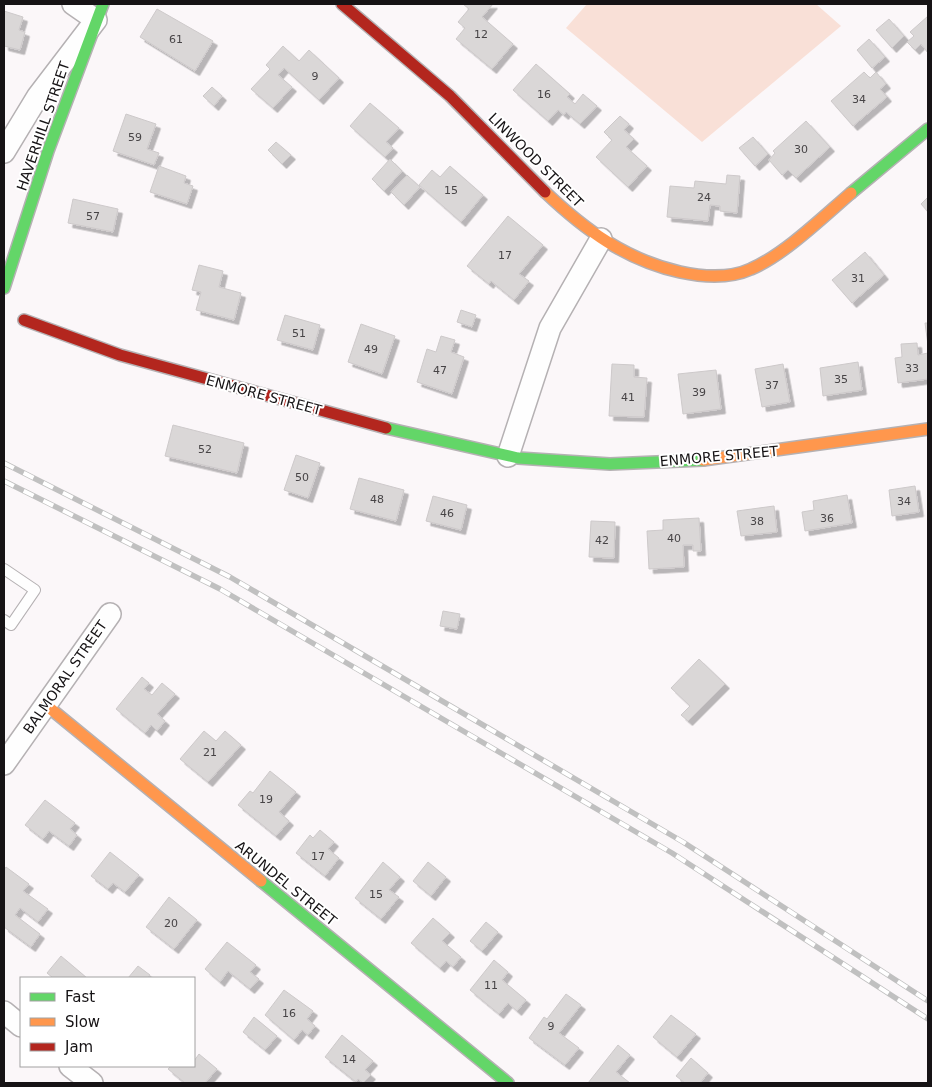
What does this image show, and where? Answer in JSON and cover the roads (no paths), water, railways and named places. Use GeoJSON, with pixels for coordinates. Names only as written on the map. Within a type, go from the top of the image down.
{"type":"FeatureCollection","features":[{"type":"Feature","properties":{"kind":"street"},"geometry":{"type":"LineString","coordinates":[[4,152],[38,96],[100,12],[73,4]]}},
{"type":"Feature","properties":{"kind":"street","name":"LINWOOD STREET"},"geometry":{"type":"LineString","coordinates":[[342,4],[449,95],[526,175],[575,220],[601,239],[641,263],[661,269],[703,275],[744,272],[792,242],[928,129]]}},
{"type":"Feature","properties":{"kind":"street","name":"HAVERHILL STREET"},"geometry":{"type":"LineString","coordinates":[[4,288],[48,151],[100,12]]}},
{"type":"Feature","properties":{"kind":"street"},"geometry":{"type":"LineString","coordinates":[[508,456],[550,328],[601,239]]}},
{"type":"Feature","properties":{"kind":"street","name":"ENMORE STREET"},"geometry":{"type":"LineString","coordinates":[[24,320],[120,356],[371,424],[508,456],[561,462],[610,464],[700,460],[778,451],[928,429]]}},
{"type":"Feature","properties":{"kind":"street","name":"BALMORAL STREET"},"geometry":{"type":"LineString","coordinates":[[4,764],[110,614]]}},
{"type":"Feature","properties":{"kind":"street","name":"ARUNDEL STREET"},"geometry":{"type":"LineString","coordinates":[[46,705],[508,1083]]}},
{"type":"Feature","properties":{"kind":"street"},"geometry":{"type":"LineString","coordinates":[[4,1012],[20,1025]]}},
{"type":"Feature","properties":{"kind":"street"},"geometry":{"type":"LineString","coordinates":[[71,1067],[92,1083]]}},
{"type":"Feature","properties":{"kind":"lane"},"geometry":{"type":"LineString","coordinates":[[4,569],[34,590],[11,625],[4,620]]}},
{"type":"Feature","properties":{"kind":"railway"},"geometry":{"type":"LineString","coordinates":[[4,463],[230,577],[683,842],[928,1001]]}},
{"type":"Feature","properties":{"kind":"railway"},"geometry":{"type":"LineString","coordinates":[[4,481],[220,589],[672,853],[928,1019]]}}]}
